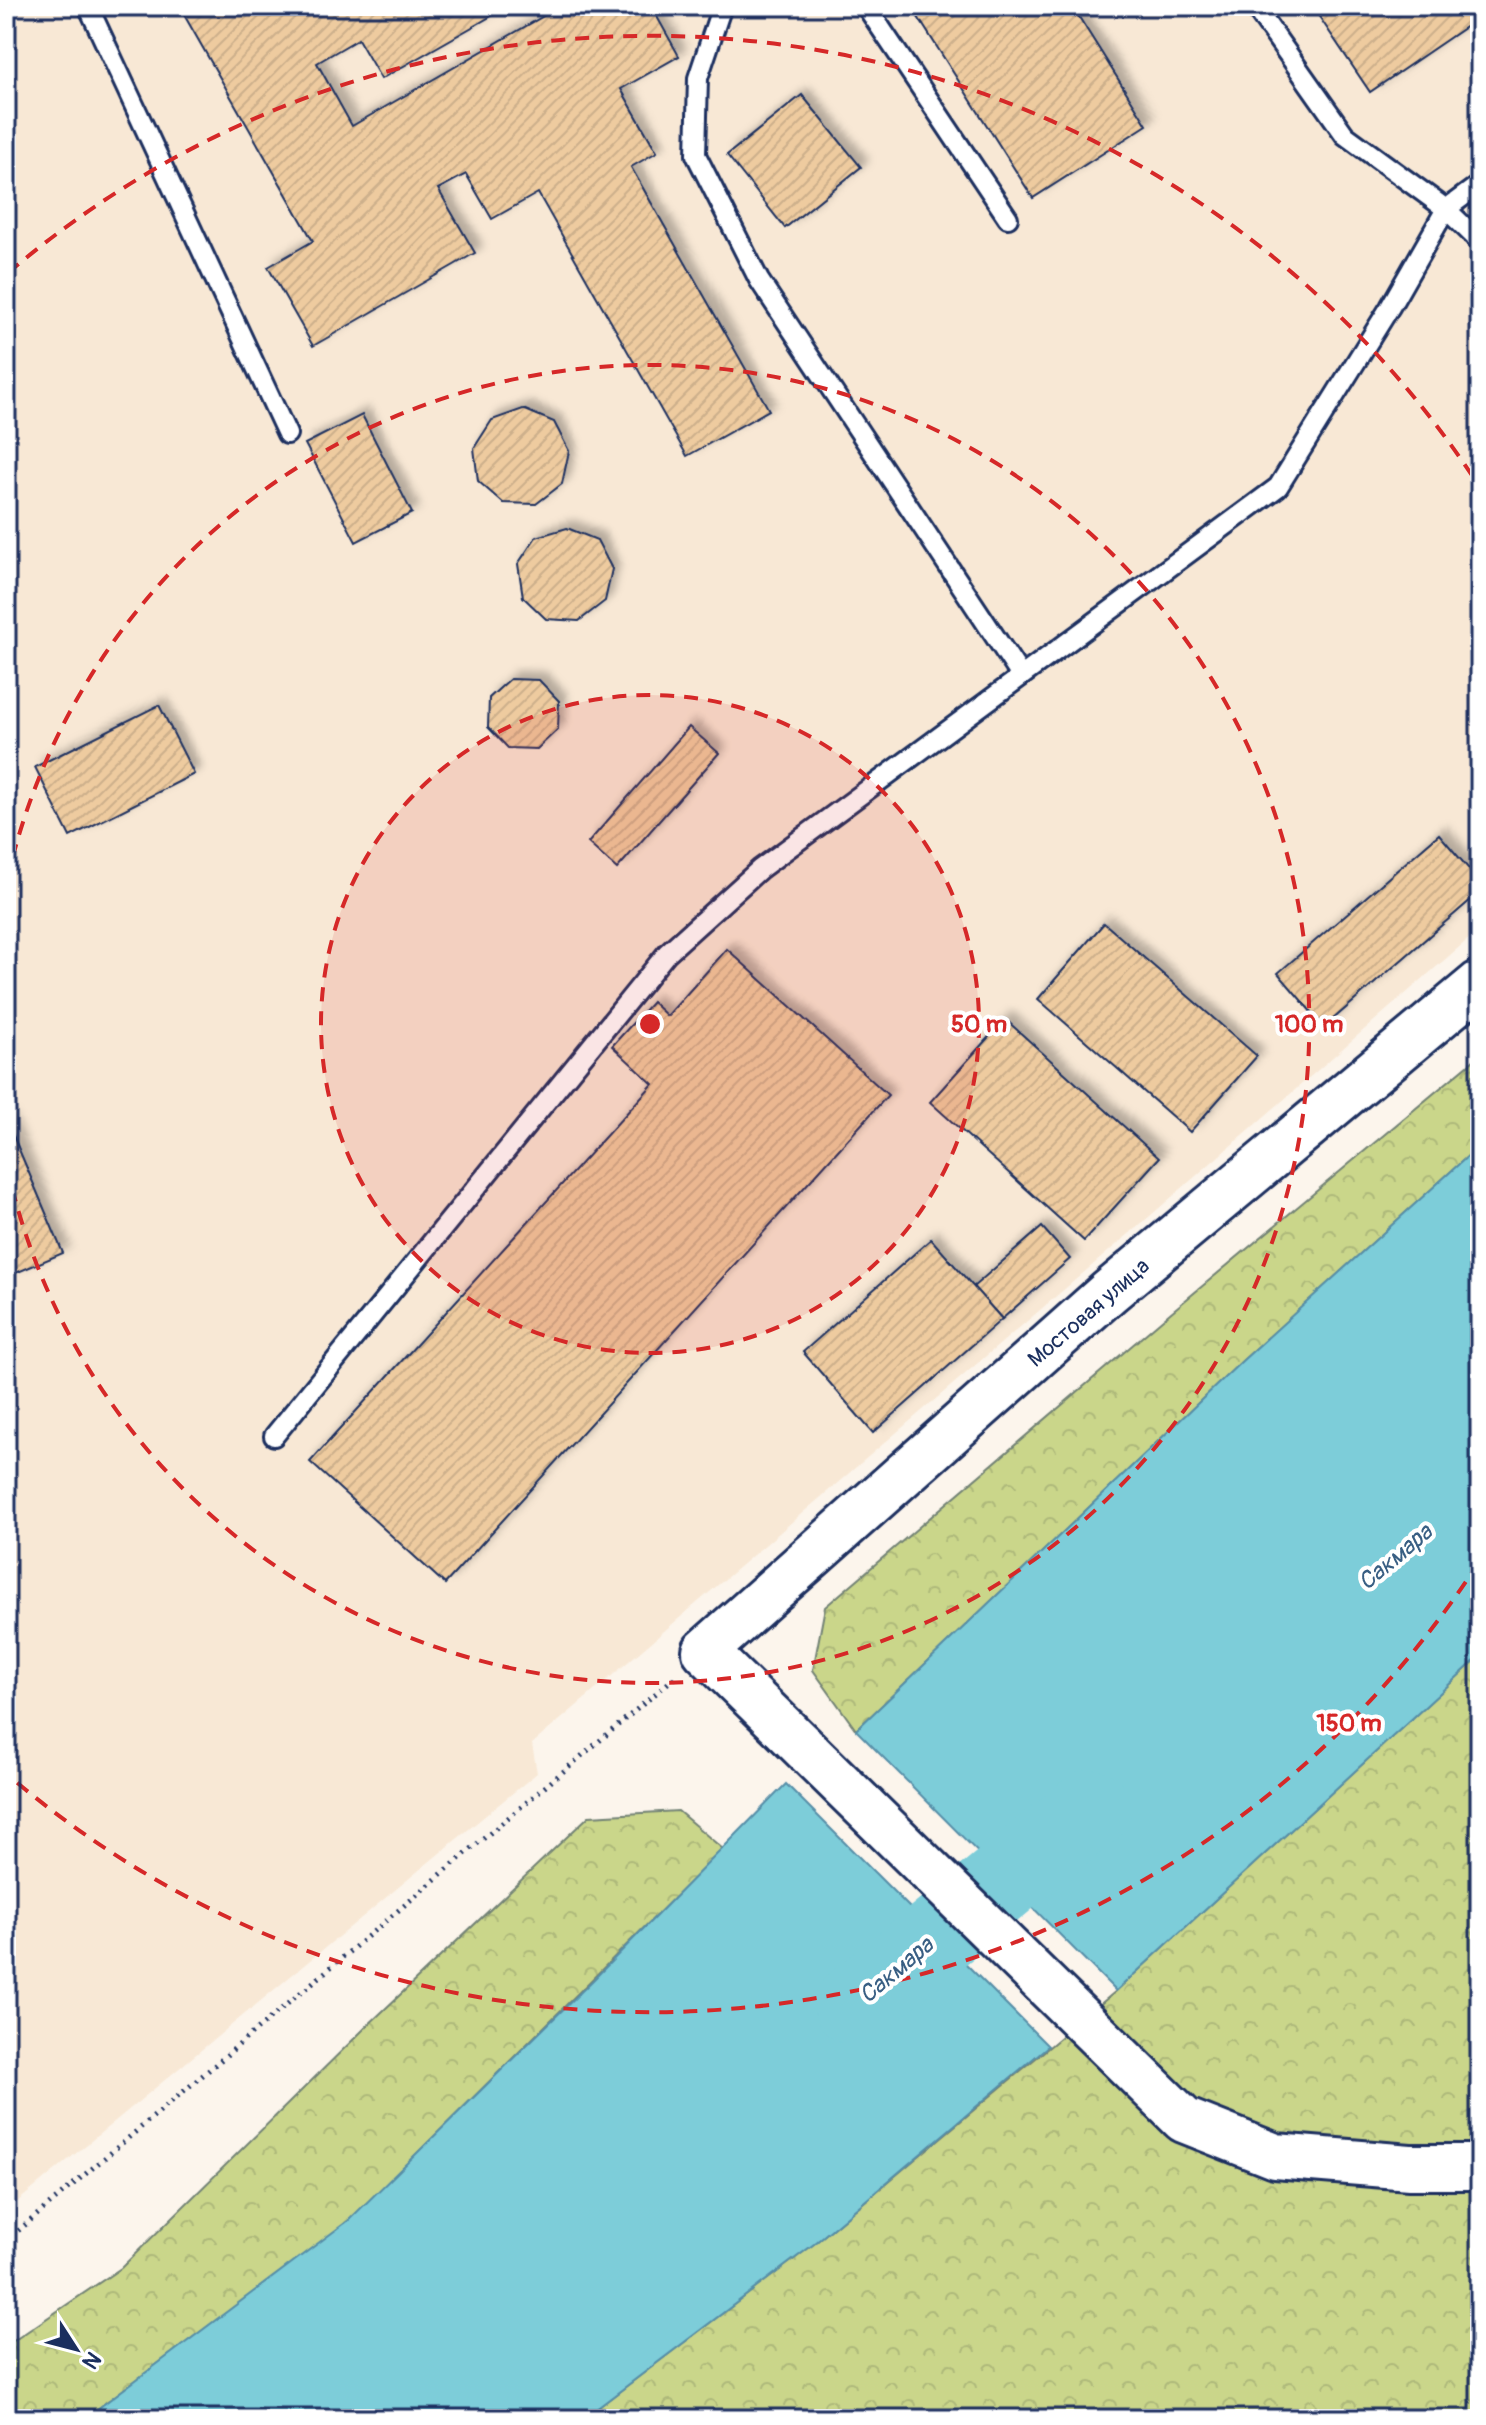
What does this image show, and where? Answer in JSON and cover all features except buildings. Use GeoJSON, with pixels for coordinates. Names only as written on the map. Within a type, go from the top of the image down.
{"type":"FeatureCollection","features":[{"type":"Feature","properties":{"kind":"street","name":"Мостовая улица"},"geometry":{"type":"LineString","coordinates":[[705,1651],[1109,1292],[1480,983]]}},
{"type":"Feature","properties":{"kind":"street"},"geometry":{"type":"LineString","coordinates":[[705,1651],[1184,2120],[1275,2156],[1410,2167],[1480,2167]]}},
{"type":"Feature","properties":{"kind":"lane"},"geometry":{"type":"LineString","coordinates":[[88,6],[287,434]]}},
{"type":"Feature","properties":{"kind":"lane"},"geometry":{"type":"LineString","coordinates":[[722,6],[698,78],[696,155],[759,280],[1021,676]]}},
{"type":"Feature","properties":{"kind":"lane"},"geometry":{"type":"LineString","coordinates":[[866,6],[1008,218]]}},
{"type":"Feature","properties":{"kind":"lane"},"geometry":{"type":"LineString","coordinates":[[1254,6],[1345,135],[1446,209],[1480,242]]}},
{"type":"Feature","properties":{"kind":"lane"},"geometry":{"type":"LineString","coordinates":[[274,1436],[667,953],[760,869],[1278,487],[1390,307],[1446,209],[1480,184]]}},
{"type":"Feature","properties":{"kind":"path"},"geometry":{"type":"LineString","coordinates":[[6,2241],[705,1651]]}},
{"type":"Feature","properties":{"kind":"shaded area"},"geometry":{"type":"Polygon","coordinates":[[[6,6],[1480,6],[1480,929],[1150,1216],[532,1744],[537,1773],[6,2211],[6,6]]]}},
{"type":"Feature","properties":{"kind":"green space"},"geometry":{"type":"Polygon","coordinates":[[[1480,1055],[1480,1145],[1242,1361],[856,1730],[813,1670],[825,1607],[1170,1313],[1480,1055]]]}},
{"type":"Feature","properties":{"kind":"green space"},"geometry":{"type":"Polygon","coordinates":[[[1480,1656],[1480,2419],[583,2419],[814,2244],[1116,1991],[1480,1656]]]}},
{"type":"Feature","properties":{"kind":"green space"},"geometry":{"type":"Polygon","coordinates":[[[678,1811],[723,1849],[349,2221],[84,2419],[6,2419],[6,2346],[121,2268],[365,2028],[589,1816],[678,1811]]]}},
{"type":"Feature","properties":{"kind":"water"},"geometry":{"type":"Polygon","coordinates":[[[1480,1145],[1480,1656],[1116,1991],[856,1730],[1242,1361],[1480,1145]]]}},
{"type":"Feature","properties":{"kind":"water"},"geometry":{"type":"Polygon","coordinates":[[[786,1784],[1048,2046],[814,2244],[583,2419],[84,2419],[349,2220],[594,1979],[786,1784]]]}},
{"type":"Feature","properties":{"kind":"waterway","name":"Сакмара"},"geometry":{"type":"LineString","coordinates":[[854,2005],[1091,1809]]}}]}
